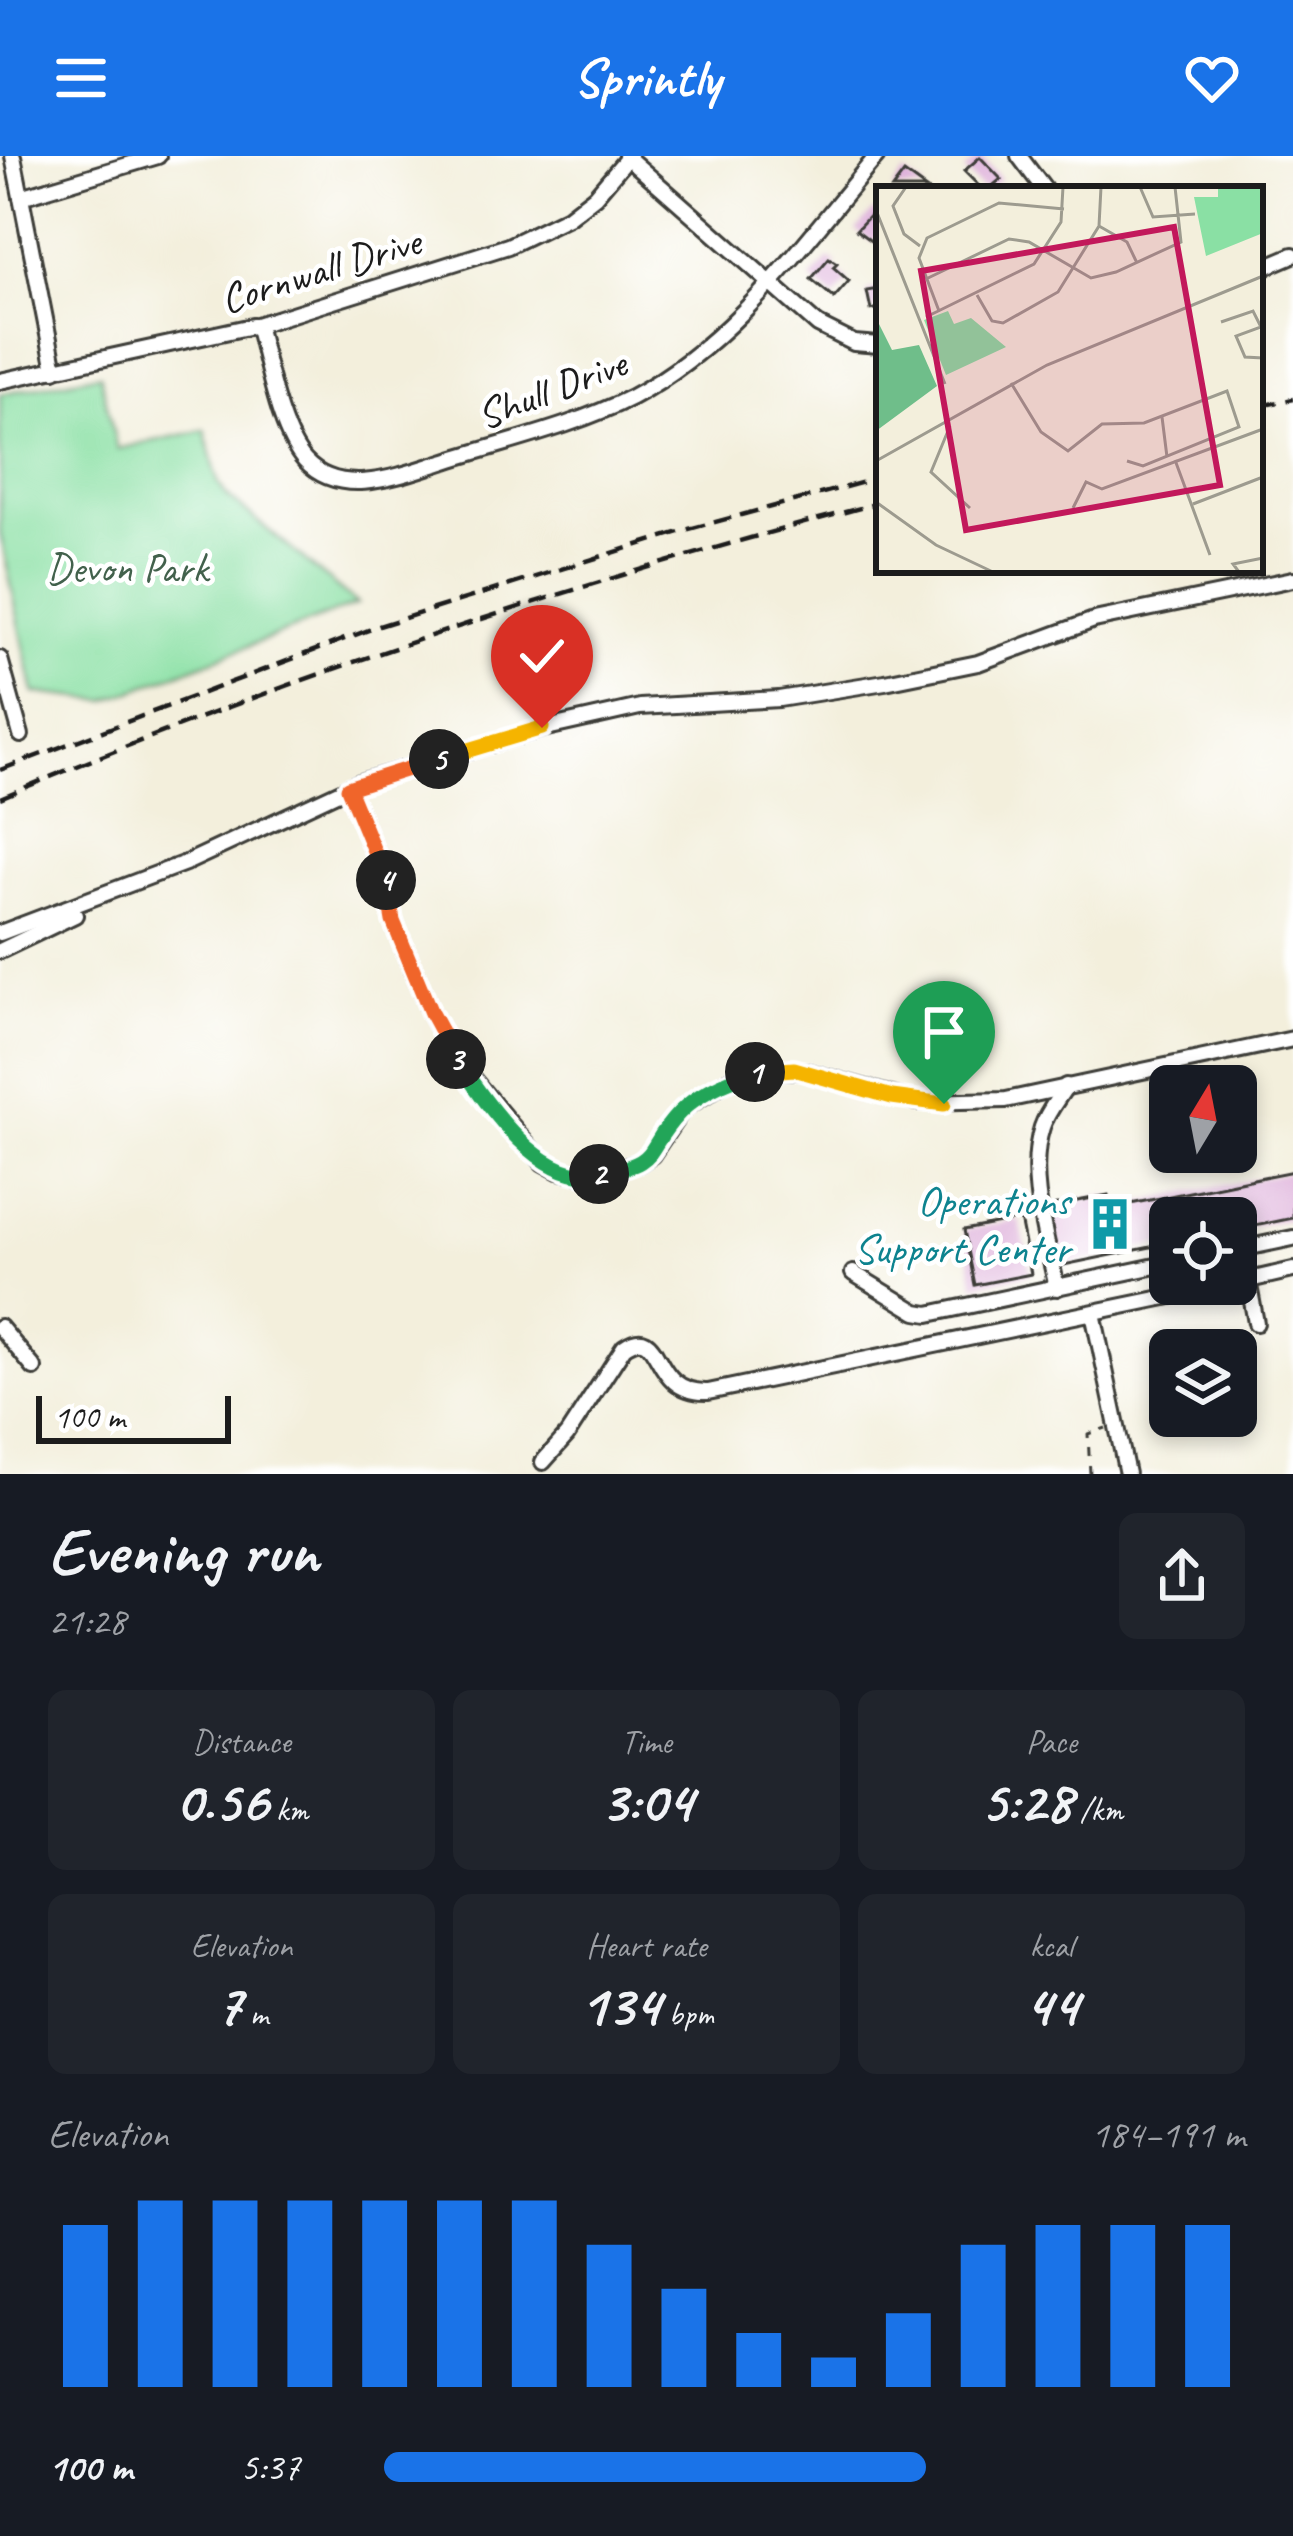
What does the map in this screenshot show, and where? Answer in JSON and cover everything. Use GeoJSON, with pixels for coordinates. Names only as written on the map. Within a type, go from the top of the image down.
{"type":"FeatureCollection","features":[{"type":"Feature","properties":{"kind":"street"},"geometry":{"type":"LineString","coordinates":[[13,156],[55,370]]}},
{"type":"Feature","properties":{"kind":"street"},"geometry":{"type":"LineString","coordinates":[[21,197],[158,156]]}},
{"type":"Feature","properties":{"kind":"street","name":"Shull Drive"},"geometry":{"type":"LineString","coordinates":[[257,325],[290,437],[306,463],[328,477],[360,483],[403,475],[628,399],[704,349],[770,283],[877,156]]}},
{"type":"Feature","properties":{"kind":"street"},"geometry":{"type":"LineString","coordinates":[[1019,156],[1042,186]]}},
{"type":"Feature","properties":{"kind":"street"},"geometry":{"type":"LineString","coordinates":[[627,157],[834,336],[876,343]]}},
{"type":"Feature","properties":{"kind":"street","name":"Cornwall Drive"},"geometry":{"type":"LineString","coordinates":[[0,381],[257,325],[543,232],[595,196],[627,157]]}},
{"type":"Feature","properties":{"kind":"street"},"geometry":{"type":"LineString","coordinates":[[1263,268],[1293,255]]}},
{"type":"Feature","properties":{"kind":"street"},"geometry":{"type":"LineString","coordinates":[[0,951],[348,788],[485,745],[640,707],[779,699],[978,663],[1094,620],[1293,579]]}},
{"type":"Feature","properties":{"kind":"street"},"geometry":{"type":"LineString","coordinates":[[0,659],[21,735]]}},
{"type":"Feature","properties":{"kind":"street"},"geometry":{"type":"LineString","coordinates":[[348,788],[388,886],[393,921],[453,1055],[530,1149],[558,1171],[586,1176],[640,1163],[652,1155],[683,1108],[731,1079],[761,1070],[794,1069],[892,1097],[944,1104],[1006,1100],[1293,1039]]}},
{"type":"Feature","properties":{"kind":"street"},"geometry":{"type":"LineString","coordinates":[[0,933],[188,862]]}},
{"type":"Feature","properties":{"kind":"street"},"geometry":{"type":"LineString","coordinates":[[1057,1288],[1037,1162],[1041,1130],[1066,1086]]}},
{"type":"Feature","properties":{"kind":"street"},"geometry":{"type":"LineString","coordinates":[[1257,1246],[1293,1238]]}},
{"type":"Feature","properties":{"kind":"street"},"geometry":{"type":"LineString","coordinates":[[853,1273],[916,1312],[929,1314],[1149,1268]]}},
{"type":"Feature","properties":{"kind":"street"},"geometry":{"type":"LineString","coordinates":[[1257,1278],[1293,1270]]}},
{"type":"Feature","properties":{"kind":"street"},"geometry":{"type":"LineString","coordinates":[[543,1462],[632,1341],[644,1340],[652,1346],[664,1373],[677,1386],[691,1392],[708,1391],[1149,1301]]}},
{"type":"Feature","properties":{"kind":"street"},"geometry":{"type":"LineString","coordinates":[[1248,1305],[1256,1323]]}},
{"type":"Feature","properties":{"kind":"street"},"geometry":{"type":"LineString","coordinates":[[1093,1313],[1127,1474]]}},
{"type":"Feature","properties":{"kind":"street"},"geometry":{"type":"LineString","coordinates":[[0,1328],[34,1368]]}},
{"type":"Feature","properties":{"kind":"path"},"geometry":{"type":"LineString","coordinates":[[1090,1474],[1088,1432],[1107,1428]]}},
{"type":"Feature","properties":{"kind":"green space","name":"Devon Park"},"geometry":{"type":"Polygon","coordinates":[[[100,374],[117,449],[205,430],[218,482],[226,495],[357,604],[106,701],[34,693],[0,533],[0,394],[100,374]]]}},
{"type":"Feature","properties":{"kind":"building"},"geometry":{"type":"Polygon","coordinates":[[[980,157],[1001,179],[993,186],[979,186],[964,171],[980,157]]]}},
{"type":"Feature","properties":{"kind":"building"},"geometry":{"type":"Polygon","coordinates":[[[904,173],[922,186],[894,186],[904,173]]]}},
{"type":"Feature","properties":{"kind":"building"},"geometry":{"type":"Polygon","coordinates":[[[874,211],[876,213],[872,242],[856,230],[874,211]]]}},
{"type":"Feature","properties":{"kind":"building"},"geometry":{"type":"Polygon","coordinates":[[[829,258],[849,281],[834,298],[811,279],[829,258]]]}},
{"type":"Feature","properties":{"kind":"building"},"geometry":{"type":"Polygon","coordinates":[[[876,290],[876,309],[871,310],[867,291],[876,290]]]}},
{"type":"Feature","properties":{"kind":"building","name":"Operations Support Center"},"geometry":{"type":"Polygon","coordinates":[[[1293,1171],[1293,1218],[1257,1226],[1257,1197],[1165,1197],[1293,1171]]]}},
{"type":"Feature","properties":{"kind":"building","name":"Operations Support Center"},"geometry":{"type":"Polygon","coordinates":[[[1108,1195],[1111,1208],[1149,1200],[1149,1247],[1059,1266],[1047,1207],[1108,1195]]]}},
{"type":"Feature","properties":{"kind":"building"},"geometry":{"type":"Polygon","coordinates":[[[1020,1219],[1031,1274],[975,1285],[964,1230],[1020,1219]]]}},
{"type":"Feature","properties":{"kind":"railway"},"geometry":{"type":"LineString","coordinates":[[1263,405],[1293,399]]}},
{"type":"Feature","properties":{"kind":"railway"},"geometry":{"type":"LineString","coordinates":[[0,770],[379,626],[689,529],[876,479]]}},
{"type":"Feature","properties":{"kind":"railway"},"geometry":{"type":"LineString","coordinates":[[0,798],[216,712],[434,635],[655,565],[876,504]]}},
{"type":"Feature","properties":{"kind":"place","name":"Operations Support Center"},"geometry":{"type":"Point","coordinates":[1110,1224]}},
{"type":"Feature","properties":{"kind":"route"},"geometry":{"type":"LineString","coordinates":[[542,728],[348,788],[388,886],[393,921],[431,1013],[464,1070],[543,1163],[572,1176],[586,1176],[640,1163],[652,1155],[683,1108],[731,1079],[761,1070],[805,1071],[892,1097],[944,1104]]}}]}
